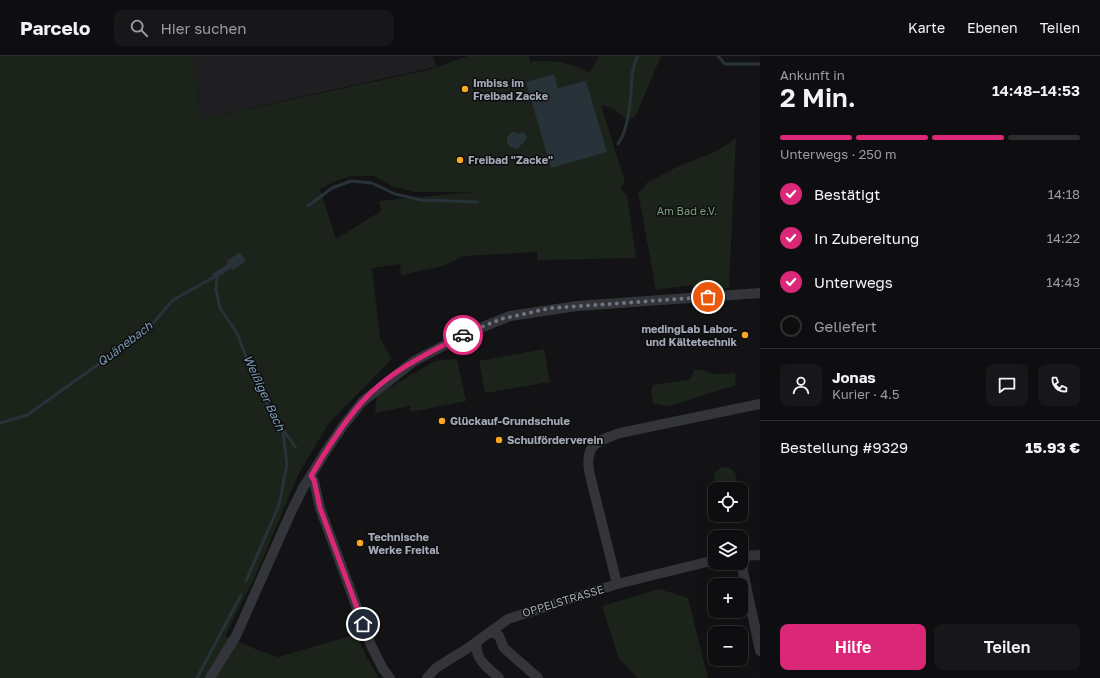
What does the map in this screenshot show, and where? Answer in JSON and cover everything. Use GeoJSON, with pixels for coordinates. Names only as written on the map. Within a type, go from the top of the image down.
{"type":"FeatureCollection","features":[{"type":"Feature","properties":{"kind":"street"},"geometry":{"type":"LineString","coordinates":[[210,678],[236,636],[279,537],[311,476],[343,426],[362,402],[386,381],[414,361],[470,332],[501,319],[551,308],[760,293]]}},
{"type":"Feature","properties":{"kind":"street"},"geometry":{"type":"LineString","coordinates":[[617,584],[589,472],[587,459],[592,447],[597,441],[620,433],[760,404]]}},
{"type":"Feature","properties":{"kind":"street"},"geometry":{"type":"LineString","coordinates":[[311,476],[314,480],[320,508],[370,643],[383,669],[390,678]]}},
{"type":"Feature","properties":{"kind":"street"},"geometry":{"type":"LineString","coordinates":[[748,556],[760,556]]}},
{"type":"Feature","properties":{"kind":"street","name":"OPPELSTRASSE"},"geometry":{"type":"LineString","coordinates":[[427,678],[436,668],[477,642],[508,619],[617,584],[708,562]]}},
{"type":"Feature","properties":{"kind":"street"},"geometry":{"type":"LineString","coordinates":[[743,570],[760,651]]}},
{"type":"Feature","properties":{"kind":"street"},"geometry":{"type":"LineString","coordinates":[[489,633],[496,633],[500,636],[504,648],[538,678]]}},
{"type":"Feature","properties":{"kind":"street"},"geometry":{"type":"LineString","coordinates":[[477,642],[476,649],[481,662],[499,678]]}},
{"type":"Feature","properties":{"kind":"shaded area"},"geometry":{"type":"Polygon","coordinates":[[[194,56],[433,56],[436,67],[200,119],[194,56]]]}},
{"type":"Feature","properties":{"kind":"shaded area"},"geometry":{"type":"Polygon","coordinates":[[[554,74],[558,88],[586,81],[607,152],[551,168],[526,82],[554,74]]]}},
{"type":"Feature","properties":{"kind":"shaded area"},"geometry":{"type":"Polygon","coordinates":[[[515,132],[519,134],[523,132],[527,136],[525,141],[517,149],[510,147],[507,143],[507,137],[511,133],[515,132]]]}},
{"type":"Feature","properties":{"kind":"shaded area"},"geometry":{"type":"Polygon","coordinates":[[[240,252],[246,261],[233,270],[231,268],[216,279],[212,274],[228,264],[227,261],[240,252]]]}},
{"type":"Feature","properties":{"kind":"green space"},"geometry":{"type":"Polygon","coordinates":[[[0,56],[194,56],[200,119],[428,70],[468,56],[529,56],[530,62],[561,62],[575,66],[589,73],[599,56],[661,56],[635,117],[628,120],[612,108],[601,105],[625,182],[620,189],[627,195],[636,258],[537,260],[537,252],[464,256],[443,266],[401,275],[400,264],[372,268],[380,338],[392,359],[329,423],[299,473],[254,579],[225,636],[278,657],[357,634],[365,654],[379,678],[0,678],[0,56]],[[351,176],[320,189],[336,239],[381,211],[379,201],[473,192],[414,192],[392,186],[374,176],[351,176]]]}},
{"type":"Feature","properties":{"kind":"green space","name":"Am Bad e.V."},"geometry":{"type":"Polygon","coordinates":[[[736,138],[729,288],[696,290],[691,285],[656,290],[638,192],[645,187],[645,184],[675,168],[717,151],[736,138]]]}},
{"type":"Feature","properties":{"kind":"green space"},"geometry":{"type":"Polygon","coordinates":[[[544,349],[550,382],[485,393],[479,361],[544,349]]]}},
{"type":"Feature","properties":{"kind":"green space"},"geometry":{"type":"Polygon","coordinates":[[[457,359],[466,401],[411,412],[410,406],[375,413],[377,395],[435,361],[457,359]]]}},
{"type":"Feature","properties":{"kind":"green space"},"geometry":{"type":"Polygon","coordinates":[[[694,370],[704,370],[715,374],[735,373],[736,385],[673,405],[664,406],[653,403],[651,391],[653,385],[688,380],[691,378],[694,370]]]}},
{"type":"Feature","properties":{"kind":"green space"},"geometry":{"type":"Polygon","coordinates":[[[721,468],[729,468],[733,470],[735,474],[735,482],[715,482],[715,474],[717,470],[721,468]]]}},
{"type":"Feature","properties":{"kind":"green space"},"geometry":{"type":"Polygon","coordinates":[[[659,589],[688,598],[708,678],[638,678],[619,659],[602,606],[659,589]]]}},
{"type":"Feature","properties":{"kind":"waterway","name":"Quänebach"},"geometry":{"type":"LineString","coordinates":[[618,144],[624,133],[628,119],[632,74],[638,56]]}},
{"type":"Feature","properties":{"kind":"waterway"},"geometry":{"type":"LineString","coordinates":[[718,56],[725,64],[760,64]]}},
{"type":"Feature","properties":{"kind":"waterway","name":"Quänebach"},"geometry":{"type":"LineString","coordinates":[[308,206],[332,188],[351,181],[372,183],[395,194],[421,200],[478,202]]}},
{"type":"Feature","properties":{"kind":"waterway","name":"Weißiger Bach"},"geometry":{"type":"LineString","coordinates":[[217,275],[216,290],[220,308],[237,333],[251,370],[264,398],[283,431],[287,464],[279,505],[246,581]]}},
{"type":"Feature","properties":{"kind":"waterway","name":"Quänebach"},"geometry":{"type":"LineString","coordinates":[[0,423],[27,415],[148,329],[173,300],[216,276]]}},
{"type":"Feature","properties":{"kind":"waterway"},"geometry":{"type":"LineString","coordinates":[[284,431],[296,448]]}},
{"type":"Feature","properties":{"kind":"waterway","name":"Weißiger Bach"},"geometry":{"type":"LineString","coordinates":[[197,678],[241,595]]}},
{"type":"Feature","properties":{"kind":"way so far"},"geometry":{"type":"LineString","coordinates":[[463,335],[510,316],[551,308],[660,299],[708,297]]}},
{"type":"Feature","properties":{"kind":"place","name":"Imbiss im Freibad Zacke"},"geometry":{"type":"Point","coordinates":[465,89]}},
{"type":"Feature","properties":{"kind":"place","name":"Freibad \"Zacke\""},"geometry":{"type":"Point","coordinates":[460,160]}},
{"type":"Feature","properties":{"kind":"place","name":"medingLab Labor- und Kältetechnik"},"geometry":{"type":"Point","coordinates":[745,335]}},
{"type":"Feature","properties":{"kind":"place","name":"Glückauf-Grundschule"},"geometry":{"type":"Point","coordinates":[442,421]}},
{"type":"Feature","properties":{"kind":"place","name":"Schulförderverein"},"geometry":{"type":"Point","coordinates":[499,440]}},
{"type":"Feature","properties":{"kind":"place","name":"Technische Werke Freital"},"geometry":{"type":"Point","coordinates":[360,543]}},
{"type":"Feature","properties":{"kind":"route"},"geometry":{"type":"LineString","coordinates":[[363,624],[329,535],[320,508],[314,480],[311,476],[343,426],[362,402],[386,381],[414,361],[463,335]]}}]}
